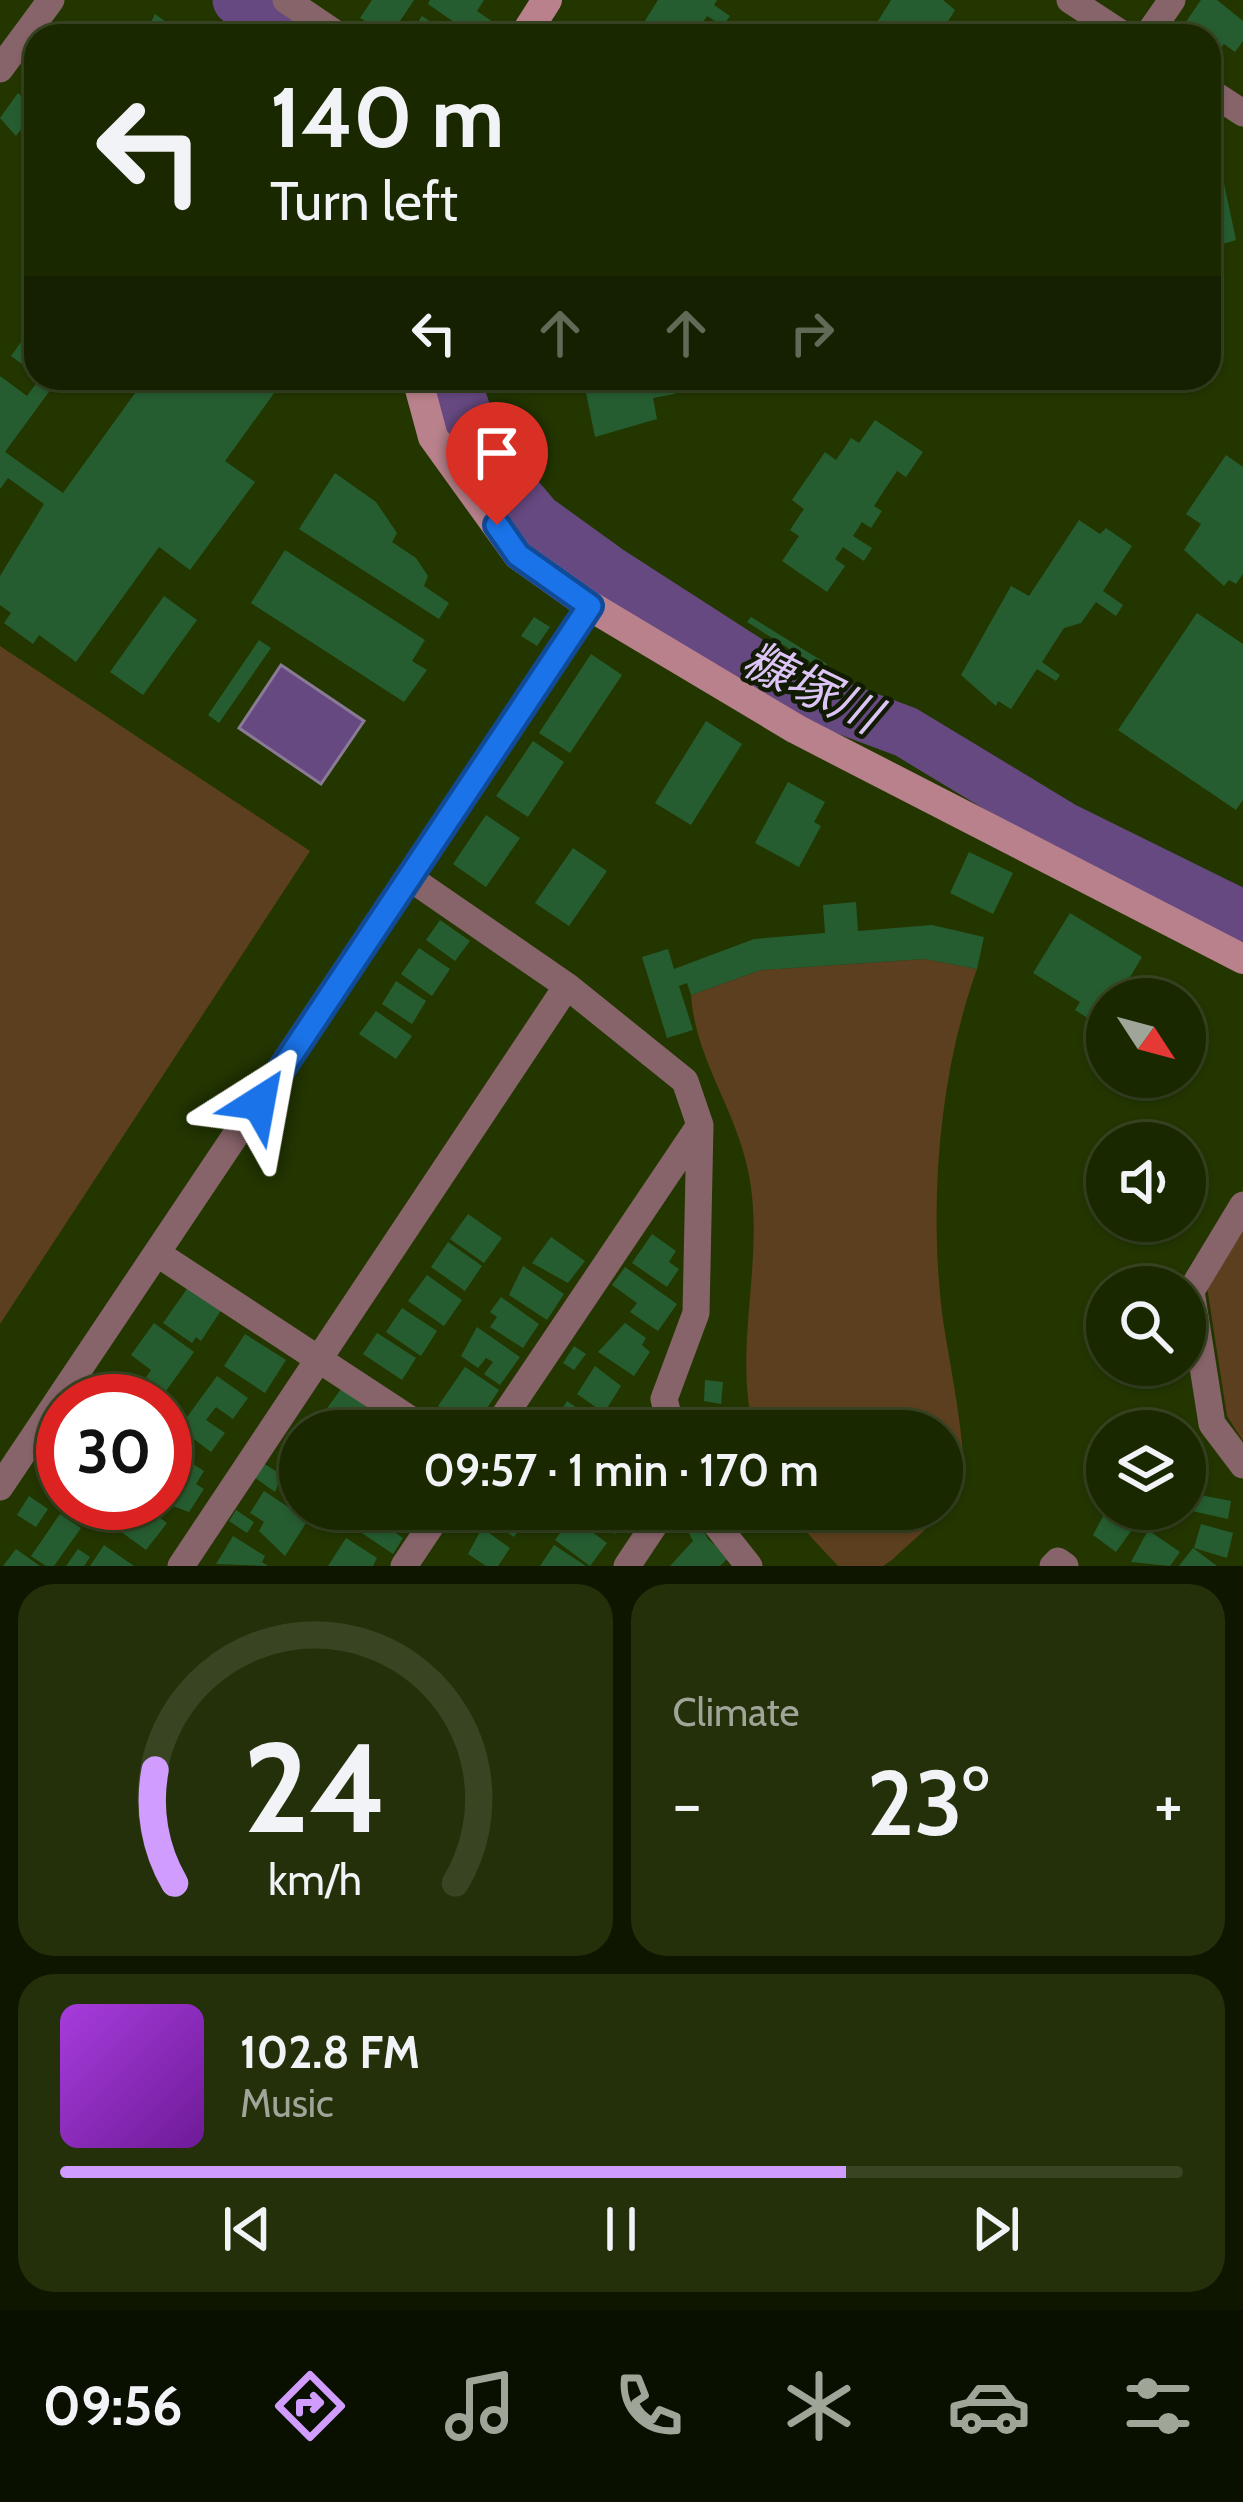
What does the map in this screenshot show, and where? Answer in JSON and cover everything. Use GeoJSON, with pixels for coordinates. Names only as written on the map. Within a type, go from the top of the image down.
{"type":"FeatureCollection","features":[{"type":"Feature","properties":{"kind":"street"},"geometry":{"type":"LineString","coordinates":[[286,0],[321,24]]}},
{"type":"Feature","properties":{"kind":"street"},"geometry":{"type":"LineString","coordinates":[[1070,0],[1107,24]]}},
{"type":"Feature","properties":{"kind":"street"},"geometry":{"type":"LineString","coordinates":[[0,69],[24,37]]}},
{"type":"Feature","properties":{"kind":"street"},"geometry":{"type":"LineString","coordinates":[[421,390],[433,437],[518,555],[590,606],[796,729],[1243,959]]}},
{"type":"Feature","properties":{"kind":"street"},"geometry":{"type":"LineString","coordinates":[[0,1487],[590,606]]}},
{"type":"Feature","properties":{"kind":"street"},"geometry":{"type":"LineString","coordinates":[[410,878],[566,986],[685,1081],[700,1125],[696,1312],[664,1399],[667,1410]]}},
{"type":"Feature","properties":{"kind":"street"},"geometry":{"type":"LineString","coordinates":[[181,1566],[566,986]]}},
{"type":"Feature","properties":{"kind":"street"},"geometry":{"type":"LineString","coordinates":[[508,1410],[700,1125]]}},
{"type":"Feature","properties":{"kind":"street"},"geometry":{"type":"LineString","coordinates":[[1243,1204],[1191,1292],[1213,1424],[1243,1466]]}},
{"type":"Feature","properties":{"kind":"street"},"geometry":{"type":"LineString","coordinates":[[158,1254],[396,1410]]}},
{"type":"Feature","properties":{"kind":"street"},"geometry":{"type":"LineString","coordinates":[[404,1566],[428,1530]]}},
{"type":"Feature","properties":{"kind":"street"},"geometry":{"type":"LineString","coordinates":[[627,1566],[651,1530]]}},
{"type":"Feature","properties":{"kind":"street"},"geometry":{"type":"LineString","coordinates":[[721,1530],[749,1566]]}},
{"type":"Feature","properties":{"kind":"street"},"geometry":{"type":"LineString","coordinates":[[1053,1566],[1058,1561],[1065,1566]]}},
{"type":"Feature","properties":{"kind":"shaded area"},"geometry":{"type":"Polygon","coordinates":[[[0,646],[310,851],[0,1324],[0,646]]]}},
{"type":"Feature","properties":{"kind":"shaded area"},"geometry":{"type":"Polygon","coordinates":[[[281,665],[364,721],[321,784],[239,728],[281,665]]]}},
{"type":"Feature","properties":{"kind":"shaded area"},"geometry":{"type":"Polygon","coordinates":[[[925,959],[977,969],[954,1051],[937,1183],[938,1270],[958,1410],[750,1410],[746,1364],[752,1196],[740,1141],[699,1039],[691,995],[761,970],[925,959]]]}},
{"type":"Feature","properties":{"kind":"shaded area"},"geometry":{"type":"Polygon","coordinates":[[[1243,1231],[1243,1441],[1227,1416],[1207,1287],[1243,1231]]]}},
{"type":"Feature","properties":{"kind":"shaded area"},"geometry":{"type":"Polygon","coordinates":[[[805,1530],[924,1530],[883,1566],[838,1566],[805,1530]]]}},
{"type":"Feature","properties":{"kind":"building"},"geometry":{"type":"Polygon","coordinates":[[[372,0],[414,0],[398,24],[370,24],[360,18],[372,0]]]}},
{"type":"Feature","properties":{"kind":"building"},"geometry":{"type":"Polygon","coordinates":[[[430,0],[484,0],[477,11],[493,22],[457,24],[428,4],[430,0]]]}},
{"type":"Feature","properties":{"kind":"building"},"geometry":{"type":"Polygon","coordinates":[[[658,0],[717,0],[714,5],[730,16],[724,24],[707,16],[702,24],[643,24],[658,0]]]}},
{"type":"Feature","properties":{"kind":"building"},"geometry":{"type":"Polygon","coordinates":[[[891,0],[943,0],[955,10],[946,24],[876,24],[891,0]]]}},
{"type":"Feature","properties":{"kind":"building"},"geometry":{"type":"Polygon","coordinates":[[[1201,0],[1217,0],[1243,21],[1243,41],[1235,52],[1224,44],[1221,48],[1221,24],[1184,24],[1201,0]]]}},
{"type":"Feature","properties":{"kind":"building"},"geometry":{"type":"Polygon","coordinates":[[[155,14],[169,24],[150,24],[155,14]]]}},
{"type":"Feature","properties":{"kind":"building"},"geometry":{"type":"Polygon","coordinates":[[[18,93],[24,99],[24,126],[16,136],[0,118],[18,93]]]}},
{"type":"Feature","properties":{"kind":"building"},"geometry":{"type":"Polygon","coordinates":[[[1221,174],[1236,240],[1221,244],[1221,174]]]}},
{"type":"Feature","properties":{"kind":"building"},"geometry":{"type":"Polygon","coordinates":[[[24,338],[24,365],[11,356],[24,338]]]}},
{"type":"Feature","properties":{"kind":"building"},"geometry":{"type":"Polygon","coordinates":[[[0,376],[27,396],[31,390],[50,390],[5,452],[63,493],[137,390],[276,390],[225,461],[255,482],[190,570],[159,547],[76,662],[39,635],[33,644],[4,623],[11,613],[0,605],[0,576],[44,504],[8,478],[0,489],[0,376]]]}},
{"type":"Feature","properties":{"kind":"building"},"geometry":{"type":"Polygon","coordinates":[[[585,390],[674,390],[675,394],[653,398],[657,419],[595,437],[585,390]]]}},
{"type":"Feature","properties":{"kind":"building"},"geometry":{"type":"Polygon","coordinates":[[[875,420],[923,452],[906,477],[897,471],[874,506],[882,511],[871,528],[862,522],[853,536],[872,548],[864,561],[843,547],[835,559],[845,566],[827,592],[782,561],[799,536],[790,530],[804,509],[792,500],[825,452],[836,460],[851,438],[859,443],[875,420]]]}},
{"type":"Feature","properties":{"kind":"building"},"geometry":{"type":"Polygon","coordinates":[[[1226,455],[1243,467],[1243,574],[1236,584],[1229,580],[1224,586],[1184,550],[1201,524],[1186,514],[1226,455]]]}},
{"type":"Feature","properties":{"kind":"building"},"geometry":{"type":"Polygon","coordinates":[[[335,473],[376,502],[397,533],[392,542],[416,558],[428,576],[424,586],[449,603],[439,619],[299,529],[335,473]]]}},
{"type":"Feature","properties":{"kind":"building"},"geometry":{"type":"Polygon","coordinates":[[[1079,520],[1100,534],[1106,528],[1132,546],[1103,591],[1123,605],[1116,616],[1096,602],[1081,623],[1064,628],[1042,662],[1060,675],[1056,681],[1037,669],[1011,709],[998,701],[996,706],[961,675],[1011,586],[1029,596],[1079,520]]]}},
{"type":"Feature","properties":{"kind":"building"},"geometry":{"type":"Polygon","coordinates":[[[285,550],[425,640],[412,661],[427,670],[404,702],[251,603],[285,550]]]}},
{"type":"Feature","properties":{"kind":"building"},"geometry":{"type":"Polygon","coordinates":[[[164,596],[197,620],[143,695],[110,672],[164,596]]]}},
{"type":"Feature","properties":{"kind":"building"},"geometry":{"type":"Polygon","coordinates":[[[1197,613],[1243,644],[1243,800],[1236,810],[1118,730],[1197,613]]]}},
{"type":"Feature","properties":{"kind":"building"},"geometry":{"type":"Polygon","coordinates":[[[534,617],[550,627],[537,646],[521,636],[534,617]]]}},
{"type":"Feature","properties":{"kind":"building"},"geometry":{"type":"Polygon","coordinates":[[[751,617],[827,664],[823,670],[747,622],[751,617]]]}},
{"type":"Feature","properties":{"kind":"building"},"geometry":{"type":"Polygon","coordinates":[[[259,640],[271,648],[219,723],[208,715],[259,640]]]}},
{"type":"Feature","properties":{"kind":"building"},"geometry":{"type":"Polygon","coordinates":[[[591,654],[622,675],[570,753],[539,733],[591,654]]]}},
{"type":"Feature","properties":{"kind":"building"},"geometry":{"type":"Polygon","coordinates":[[[706,721],[742,744],[691,825],[655,803],[706,721]]]}},
{"type":"Feature","properties":{"kind":"building"},"geometry":{"type":"Polygon","coordinates":[[[533,741],[564,762],[528,817],[496,796],[533,741]]]}},
{"type":"Feature","properties":{"kind":"building"},"geometry":{"type":"Polygon","coordinates":[[[788,782],[825,802],[814,822],[821,826],[799,867],[755,843],[788,782]]]}},
{"type":"Feature","properties":{"kind":"building"},"geometry":{"type":"Polygon","coordinates":[[[486,815],[520,838],[486,887],[453,864],[486,815]]]}},
{"type":"Feature","properties":{"kind":"building"},"geometry":{"type":"Polygon","coordinates":[[[573,848],[607,871],[569,926],[535,903],[573,848]]]}},
{"type":"Feature","properties":{"kind":"building"},"geometry":{"type":"Polygon","coordinates":[[[969,852],[1013,873],[993,914],[950,893],[969,852]]]}},
{"type":"Feature","properties":{"kind":"building"},"geometry":{"type":"Polygon","coordinates":[[[856,902],[858,931],[932,925],[984,937],[977,969],[925,959],[761,970],[691,995],[687,983],[679,986],[693,1030],[667,1038],[642,957],[668,949],[674,969],[754,939],[825,933],[823,905],[856,902]]]}},
{"type":"Feature","properties":{"kind":"building"},"geometry":{"type":"Polygon","coordinates":[[[1070,913],[1142,957],[1130,978],[1086,978],[1086,1017],[1075,1010],[1080,1002],[1033,973],[1070,913]]]}},
{"type":"Feature","properties":{"kind":"building"},"geometry":{"type":"Polygon","coordinates":[[[440,920],[470,941],[455,961],[426,940],[440,920]]]}},
{"type":"Feature","properties":{"kind":"building"},"geometry":{"type":"Polygon","coordinates":[[[419,948],[450,969],[432,996],[401,974],[419,948]]]}},
{"type":"Feature","properties":{"kind":"building"},"geometry":{"type":"Polygon","coordinates":[[[396,981],[426,1001],[412,1024],[382,1004],[396,981]]]}},
{"type":"Feature","properties":{"kind":"building"},"geometry":{"type":"Polygon","coordinates":[[[376,1011],[412,1036],[396,1059],[359,1034],[376,1011]]]}},
{"type":"Feature","properties":{"kind":"building"},"geometry":{"type":"Polygon","coordinates":[[[468,1214],[502,1238],[484,1263],[450,1239],[468,1214]]]}},
{"type":"Feature","properties":{"kind":"building"},"geometry":{"type":"Polygon","coordinates":[[[652,1234],[676,1251],[669,1262],[679,1269],[667,1287],[632,1263],[652,1234]]]}},
{"type":"Feature","properties":{"kind":"building"},"geometry":{"type":"Polygon","coordinates":[[[551,1237],[585,1261],[568,1283],[532,1263],[551,1237]]]}},
{"type":"Feature","properties":{"kind":"building"},"geometry":{"type":"Polygon","coordinates":[[[448,1242],[482,1266],[465,1291],[431,1267],[448,1242]]]}},
{"type":"Feature","properties":{"kind":"building"},"geometry":{"type":"Polygon","coordinates":[[[523,1266],[564,1294],[547,1320],[509,1295],[523,1266]]]}},
{"type":"Feature","properties":{"kind":"building"},"geometry":{"type":"Polygon","coordinates":[[[625,1267],[677,1304],[658,1331],[630,1312],[637,1303],[612,1285],[625,1267]]]}},
{"type":"Feature","properties":{"kind":"building"},"geometry":{"type":"Polygon","coordinates":[[[427,1275],[462,1300],[444,1326],[408,1301],[427,1275]]]}},
{"type":"Feature","properties":{"kind":"building"},"geometry":{"type":"Polygon","coordinates":[[[189,1286],[222,1309],[201,1341],[196,1337],[192,1343],[163,1323],[189,1286]]]}},
{"type":"Feature","properties":{"kind":"building"},"geometry":{"type":"Polygon","coordinates":[[[501,1297],[539,1324],[523,1348],[490,1327],[497,1317],[490,1312],[501,1297]]]}},
{"type":"Feature","properties":{"kind":"building"},"geometry":{"type":"Polygon","coordinates":[[[402,1308],[437,1331],[421,1356],[386,1332],[402,1308]]]}},
{"type":"Feature","properties":{"kind":"building"},"geometry":{"type":"Polygon","coordinates":[[[154,1323],[194,1352],[178,1374],[148,1374],[151,1370],[131,1355],[154,1323]]]}},
{"type":"Feature","properties":{"kind":"building"},"geometry":{"type":"Polygon","coordinates":[[[625,1323],[646,1338],[642,1345],[650,1352],[634,1376],[598,1352],[625,1323]]]}},
{"type":"Feature","properties":{"kind":"building"},"geometry":{"type":"Polygon","coordinates":[[[477,1327],[520,1357],[500,1385],[484,1374],[493,1362],[486,1358],[478,1368],[461,1356],[477,1327]]]}},
{"type":"Feature","properties":{"kind":"building"},"geometry":{"type":"Polygon","coordinates":[[[377,1333],[416,1358],[402,1380],[363,1354],[377,1333]]]}},
{"type":"Feature","properties":{"kind":"building"},"geometry":{"type":"Polygon","coordinates":[[[245,1334],[286,1360],[265,1393],[224,1366],[245,1334]]]}},
{"type":"Feature","properties":{"kind":"building"},"geometry":{"type":"Polygon","coordinates":[[[574,1346],[586,1354],[574,1370],[563,1363],[574,1346]]]}},
{"type":"Feature","properties":{"kind":"building"},"geometry":{"type":"Polygon","coordinates":[[[595,1366],[621,1386],[606,1410],[577,1394],[595,1366]]]}},
{"type":"Feature","properties":{"kind":"building"},"geometry":{"type":"Polygon","coordinates":[[[465,1367],[499,1390],[486,1410],[438,1406],[465,1367]]]}},
{"type":"Feature","properties":{"kind":"building"},"geometry":{"type":"Polygon","coordinates":[[[217,1376],[248,1398],[233,1419],[216,1407],[206,1420],[225,1433],[211,1452],[192,1438],[192,1410],[217,1376]]]}},
{"type":"Feature","properties":{"kind":"building"},"geometry":{"type":"Polygon","coordinates":[[[705,1380],[723,1382],[721,1404],[704,1401],[705,1380]]]}},
{"type":"Feature","properties":{"kind":"building"},"geometry":{"type":"Polygon","coordinates":[[[341,1389],[372,1410],[326,1410],[341,1389]]]}},
{"type":"Feature","properties":{"kind":"building"},"geometry":{"type":"Polygon","coordinates":[[[192,1463],[204,1471],[196,1484],[204,1489],[192,1507],[192,1463]]]}},
{"type":"Feature","properties":{"kind":"building"},"geometry":{"type":"Polygon","coordinates":[[[263,1463],[279,1473],[275,1492],[254,1477],[263,1463]]]}},
{"type":"Feature","properties":{"kind":"building"},"geometry":{"type":"Polygon","coordinates":[[[264,1491],[279,1501],[279,1530],[302,1530],[285,1556],[259,1531],[264,1522],[250,1513],[264,1491]]]}},
{"type":"Feature","properties":{"kind":"building"},"geometry":{"type":"Polygon","coordinates":[[[29,1496],[36,1501],[36,1527],[17,1515],[29,1496]]]}},
{"type":"Feature","properties":{"kind":"building"},"geometry":{"type":"Polygon","coordinates":[[[1206,1496],[1231,1501],[1228,1519],[1206,1514],[1206,1496]]]}},
{"type":"Feature","properties":{"kind":"building"},"geometry":{"type":"Polygon","coordinates":[[[236,1510],[254,1522],[247,1533],[229,1521],[236,1510]]]}},
{"type":"Feature","properties":{"kind":"building"},"geometry":{"type":"Polygon","coordinates":[[[1206,1525],[1233,1533],[1227,1558],[1194,1548],[1199,1530],[1206,1530],[1206,1525]]]}},
{"type":"Feature","properties":{"kind":"building"},"geometry":{"type":"Polygon","coordinates":[[[49,1530],[80,1530],[54,1566],[31,1556],[49,1530]]]}},
{"type":"Feature","properties":{"kind":"building"},"geometry":{"type":"Polygon","coordinates":[[[119,1530],[162,1530],[146,1550],[119,1530]]]}},
{"type":"Feature","properties":{"kind":"building"},"geometry":{"type":"Polygon","coordinates":[[[357,1530],[391,1530],[403,1538],[393,1554],[357,1530]]]}},
{"type":"Feature","properties":{"kind":"building"},"geometry":{"type":"Polygon","coordinates":[[[481,1530],[510,1548],[498,1566],[486,1566],[468,1554],[481,1530]]]}},
{"type":"Feature","properties":{"kind":"building"},"geometry":{"type":"Polygon","coordinates":[[[562,1530],[590,1530],[607,1543],[590,1566],[555,1540],[562,1530]]]}},
{"type":"Feature","properties":{"kind":"building"},"geometry":{"type":"Polygon","coordinates":[[[687,1530],[703,1530],[729,1557],[720,1566],[670,1566],[693,1541],[687,1530]]]}},
{"type":"Feature","properties":{"kind":"building"},"geometry":{"type":"Polygon","coordinates":[[[1096,1530],[1132,1530],[1116,1552],[1093,1535],[1096,1530]]]}},
{"type":"Feature","properties":{"kind":"building"},"geometry":{"type":"Polygon","coordinates":[[[1148,1530],[1180,1552],[1170,1566],[1131,1562],[1148,1530]]]}},
{"type":"Feature","properties":{"kind":"building"},"geometry":{"type":"Polygon","coordinates":[[[233,1536],[265,1556],[262,1562],[268,1566],[216,1564],[233,1536]]]}},
{"type":"Feature","properties":{"kind":"building"},"geometry":{"type":"Polygon","coordinates":[[[346,1538],[377,1558],[373,1566],[328,1566],[346,1538]]]}},
{"type":"Feature","properties":{"kind":"building"},"geometry":{"type":"Polygon","coordinates":[[[104,1545],[134,1566],[90,1566],[104,1545]]]}},
{"type":"Feature","properties":{"kind":"building"},"geometry":{"type":"Polygon","coordinates":[[[554,1545],[586,1566],[540,1566],[554,1545]]]}},
{"type":"Feature","properties":{"kind":"building"},"geometry":{"type":"Polygon","coordinates":[[[1193,1548],[1217,1566],[1179,1566],[1193,1548]]]}},
{"type":"Feature","properties":{"kind":"building"},"geometry":{"type":"Polygon","coordinates":[[[16,1549],[40,1566],[3,1566],[16,1549]]]}},
{"type":"Feature","properties":{"kind":"building"},"geometry":{"type":"Polygon","coordinates":[[[78,1549],[90,1557],[84,1566],[66,1566],[78,1549]]]}},
{"type":"Feature","properties":{"kind":"waterway","name":"糠塚川"},"geometry":{"type":"LineString","coordinates":[[238,0],[273,24]]}},
{"type":"Feature","properties":{"kind":"waterway","name":"糠塚川"},"geometry":{"type":"LineString","coordinates":[[458,390],[477,446],[500,476],[537,519],[609,571],[794,690],[906,732],[1063,827],[1243,916]]}},
{"type":"Feature","properties":{"kind":"route"},"geometry":{"type":"LineString","coordinates":[[259,1103],[590,606],[518,555],[497,525]]}}]}
